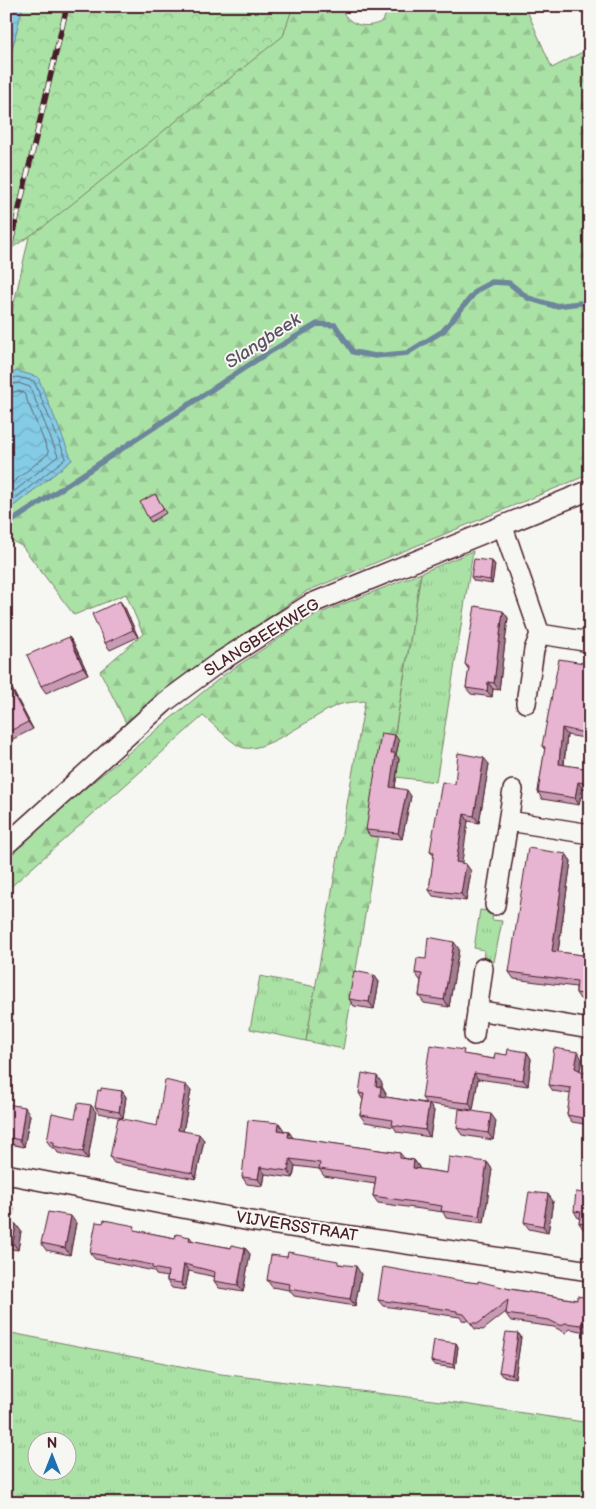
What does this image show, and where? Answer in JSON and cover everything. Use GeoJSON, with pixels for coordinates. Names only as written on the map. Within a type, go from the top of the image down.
{"type":"FeatureCollection","features":[{"type":"Feature","properties":{"kind":"street","name":"SLANGBEEKWEG"},"geometry":{"type":"LineString","coordinates":[[6,845],[165,702],[218,663],[310,604],[590,490]]}},
{"type":"Feature","properties":{"kind":"street"},"geometry":{"type":"LineString","coordinates":[[503,527],[540,634],[534,650],[526,703]]}},
{"type":"Feature","properties":{"kind":"street"},"geometry":{"type":"LineString","coordinates":[[540,634],[590,642]]}},
{"type":"Feature","properties":{"kind":"street"},"geometry":{"type":"LineString","coordinates":[[495,905],[513,790]]}},
{"type":"Feature","properties":{"kind":"street"},"geometry":{"type":"LineString","coordinates":[[509,821],[590,834]]}},
{"type":"Feature","properties":{"kind":"street"},"geometry":{"type":"LineString","coordinates":[[474,1035],[483,968]]}},
{"type":"Feature","properties":{"kind":"street"},"geometry":{"type":"LineString","coordinates":[[477,1010],[590,1029]]}},
{"type":"Feature","properties":{"kind":"street","name":"VIJVERSSTRAAT"},"geometry":{"type":"LineString","coordinates":[[6,1174],[250,1221],[590,1271]]}},
{"type":"Feature","properties":{"kind":"green space"},"geometry":{"type":"Polygon","coordinates":[[[6,6],[293,6],[283,36],[43,227],[6,252],[6,6]]]}},
{"type":"Feature","properties":{"kind":"green space"},"geometry":{"type":"Polygon","coordinates":[[[81,6],[340,6],[343,13],[352,22],[370,25],[383,21],[389,6],[525,6],[552,68],[590,48],[590,474],[307,591],[218,653],[126,723],[100,671],[143,634],[126,594],[74,615],[22,546],[6,538],[6,512],[72,460],[6,379],[6,339],[81,6]]]}},
{"type":"Feature","properties":{"kind":"green space"},"geometry":{"type":"Polygon","coordinates":[[[473,551],[436,782],[388,776],[421,573],[473,551]]]}},
{"type":"Feature","properties":{"kind":"green space"},"geometry":{"type":"Polygon","coordinates":[[[421,573],[343,1049],[306,1041],[365,701],[338,705],[274,741],[248,748],[239,746],[203,716],[6,891],[6,853],[225,674],[313,616],[421,573]]]}},
{"type":"Feature","properties":{"kind":"green space"},"geometry":{"type":"Polygon","coordinates":[[[480,910],[493,912],[492,920],[502,921],[494,962],[483,961],[484,950],[474,948],[480,910]]]}},
{"type":"Feature","properties":{"kind":"green space"},"geometry":{"type":"Polygon","coordinates":[[[260,976],[316,987],[306,1041],[250,1029],[260,976]]]}},
{"type":"Feature","properties":{"kind":"green space"},"geometry":{"type":"Polygon","coordinates":[[[6,1332],[221,1374],[457,1403],[590,1423],[590,1503],[6,1503],[6,1332]]]}},
{"type":"Feature","properties":{"kind":"water"},"geometry":{"type":"Polygon","coordinates":[[[6,6],[23,6],[6,73],[6,6]]]}},
{"type":"Feature","properties":{"kind":"water"},"geometry":{"type":"Polygon","coordinates":[[[17,371],[38,377],[72,460],[6,512],[6,376],[17,371]]]}},
{"type":"Feature","properties":{"kind":"building"},"geometry":{"type":"Polygon","coordinates":[[[155,494],[164,509],[148,518],[140,502],[155,494]]]}},
{"type":"Feature","properties":{"kind":"building"},"geometry":{"type":"Polygon","coordinates":[[[474,559],[492,561],[490,580],[471,577],[474,559]]]}},
{"type":"Feature","properties":{"kind":"building"},"geometry":{"type":"Polygon","coordinates":[[[120,601],[133,630],[105,643],[92,614],[120,601]]]}},
{"type":"Feature","properties":{"kind":"building"},"geometry":{"type":"Polygon","coordinates":[[[475,606],[503,611],[494,683],[488,682],[487,691],[466,688],[469,667],[465,664],[475,606]]]}},
{"type":"Feature","properties":{"kind":"building"},"geometry":{"type":"Polygon","coordinates":[[[69,637],[83,667],[41,686],[27,655],[69,637]]]}},
{"type":"Feature","properties":{"kind":"building"},"geometry":{"type":"Polygon","coordinates":[[[559,659],[590,664],[590,714],[588,727],[585,733],[562,728],[559,764],[590,769],[590,784],[578,782],[575,798],[538,792],[545,747],[542,746],[559,659]]]}},
{"type":"Feature","properties":{"kind":"building"},"geometry":{"type":"Polygon","coordinates":[[[6,680],[28,722],[6,733],[6,680]]]}},
{"type":"Feature","properties":{"kind":"building"},"geometry":{"type":"Polygon","coordinates":[[[381,733],[395,735],[391,753],[395,753],[390,787],[407,790],[398,833],[366,830],[381,733]]]}},
{"type":"Feature","properties":{"kind":"building"},"geometry":{"type":"Polygon","coordinates":[[[458,753],[484,758],[474,816],[464,814],[456,862],[466,864],[461,894],[429,890],[434,852],[430,851],[442,782],[455,784],[458,753]]]}},
{"type":"Feature","properties":{"kind":"building"},"geometry":{"type":"Polygon","coordinates":[[[528,848],[566,854],[552,951],[590,956],[590,995],[576,993],[577,981],[509,972],[528,848]]]}},
{"type":"Feature","properties":{"kind":"building"},"geometry":{"type":"Polygon","coordinates":[[[428,937],[454,942],[444,1000],[419,996],[422,974],[415,973],[417,958],[426,959],[428,937]]]}},
{"type":"Feature","properties":{"kind":"building"},"geometry":{"type":"Polygon","coordinates":[[[354,971],[374,975],[369,1002],[349,999],[354,971]]]}},
{"type":"Feature","properties":{"kind":"building"},"geometry":{"type":"Polygon","coordinates":[[[430,1045],[464,1050],[463,1054],[494,1059],[495,1053],[507,1055],[508,1049],[527,1052],[523,1080],[474,1073],[469,1103],[422,1098],[430,1045]]]}},
{"type":"Feature","properties":{"kind":"building"},"geometry":{"type":"Polygon","coordinates":[[[554,1048],[578,1052],[575,1068],[590,1073],[589,1119],[567,1115],[571,1088],[549,1085],[554,1048]]]}},
{"type":"Feature","properties":{"kind":"building"},"geometry":{"type":"Polygon","coordinates":[[[362,1073],[377,1076],[376,1086],[381,1087],[380,1096],[429,1104],[425,1130],[392,1125],[393,1120],[360,1115],[364,1094],[359,1093],[362,1073]]]}},
{"type":"Feature","properties":{"kind":"building"},"geometry":{"type":"Polygon","coordinates":[[[165,1080],[186,1085],[178,1130],[199,1134],[192,1173],[110,1157],[118,1118],[157,1126],[165,1080]]]}},
{"type":"Feature","properties":{"kind":"building"},"geometry":{"type":"Polygon","coordinates":[[[101,1088],[122,1091],[119,1112],[95,1107],[98,1090],[101,1091],[101,1088]]]}},
{"type":"Feature","properties":{"kind":"building"},"geometry":{"type":"Polygon","coordinates":[[[78,1103],[91,1105],[83,1152],[54,1146],[54,1142],[47,1141],[52,1113],[75,1118],[78,1103]]]}},
{"type":"Feature","properties":{"kind":"building"},"geometry":{"type":"Polygon","coordinates":[[[6,1104],[25,1107],[20,1140],[6,1137],[6,1104]]]}},
{"type":"Feature","properties":{"kind":"building"},"geometry":{"type":"Polygon","coordinates":[[[459,1109],[491,1114],[488,1133],[457,1128],[459,1109]]]}},
{"type":"Feature","properties":{"kind":"building"},"geometry":{"type":"Polygon","coordinates":[[[248,1120],[279,1123],[278,1130],[289,1132],[288,1137],[400,1153],[400,1158],[414,1160],[413,1168],[447,1173],[449,1157],[487,1162],[479,1216],[441,1211],[442,1206],[373,1196],[376,1177],[319,1169],[320,1163],[290,1159],[288,1171],[260,1167],[258,1179],[242,1177],[248,1120]]]}},
{"type":"Feature","properties":{"kind":"building"},"geometry":{"type":"Polygon","coordinates":[[[529,1192],[548,1194],[543,1226],[524,1222],[529,1192]]]}},
{"type":"Feature","properties":{"kind":"building"},"geometry":{"type":"Polygon","coordinates":[[[576,1192],[590,1194],[590,1225],[579,1223],[581,1212],[574,1211],[576,1192]]]}},
{"type":"Feature","properties":{"kind":"building"},"geometry":{"type":"Polygon","coordinates":[[[6,1201],[9,1202],[6,1218],[6,1201]]]}},
{"type":"Feature","properties":{"kind":"building"},"geometry":{"type":"Polygon","coordinates":[[[48,1212],[71,1216],[65,1248],[41,1243],[48,1212]]]}},
{"type":"Feature","properties":{"kind":"building"},"geometry":{"type":"Polygon","coordinates":[[[104,1220],[135,1226],[134,1230],[175,1238],[176,1234],[190,1237],[189,1240],[231,1248],[232,1245],[245,1248],[238,1285],[214,1281],[215,1272],[184,1264],[181,1283],[167,1281],[168,1271],[152,1268],[152,1265],[90,1253],[96,1222],[103,1223],[104,1220]]]}},
{"type":"Feature","properties":{"kind":"building"},"geometry":{"type":"Polygon","coordinates":[[[6,1222],[16,1224],[13,1243],[6,1242],[6,1222]]]}},
{"type":"Feature","properties":{"kind":"building"},"geometry":{"type":"Polygon","coordinates":[[[288,1252],[338,1261],[338,1264],[356,1266],[350,1299],[289,1289],[290,1284],[267,1280],[271,1255],[287,1257],[288,1252]]]}},
{"type":"Feature","properties":{"kind":"building"},"geometry":{"type":"Polygon","coordinates":[[[383,1267],[462,1281],[478,1283],[478,1281],[510,1289],[577,1300],[577,1296],[590,1298],[590,1323],[582,1322],[581,1325],[565,1323],[561,1326],[549,1320],[506,1314],[508,1300],[479,1323],[471,1323],[464,1314],[457,1313],[457,1311],[378,1300],[383,1267]]]}},
{"type":"Feature","properties":{"kind":"building"},"geometry":{"type":"Polygon","coordinates":[[[506,1332],[518,1333],[512,1374],[499,1372],[506,1332]]]}},
{"type":"Feature","properties":{"kind":"building"},"geometry":{"type":"Polygon","coordinates":[[[434,1340],[456,1343],[453,1364],[431,1361],[434,1340]]]}},
{"type":"Feature","properties":{"kind":"waterway","name":"Slangbeek"},"geometry":{"type":"LineString","coordinates":[[6,525],[258,359],[317,324],[335,325],[353,352],[375,356],[407,353],[443,331],[477,290],[492,282],[509,283],[528,298],[555,306],[590,302]]}},
{"type":"Feature","properties":{"kind":"railway"},"geometry":{"type":"LineString","coordinates":[[6,264],[67,6]]}}]}
